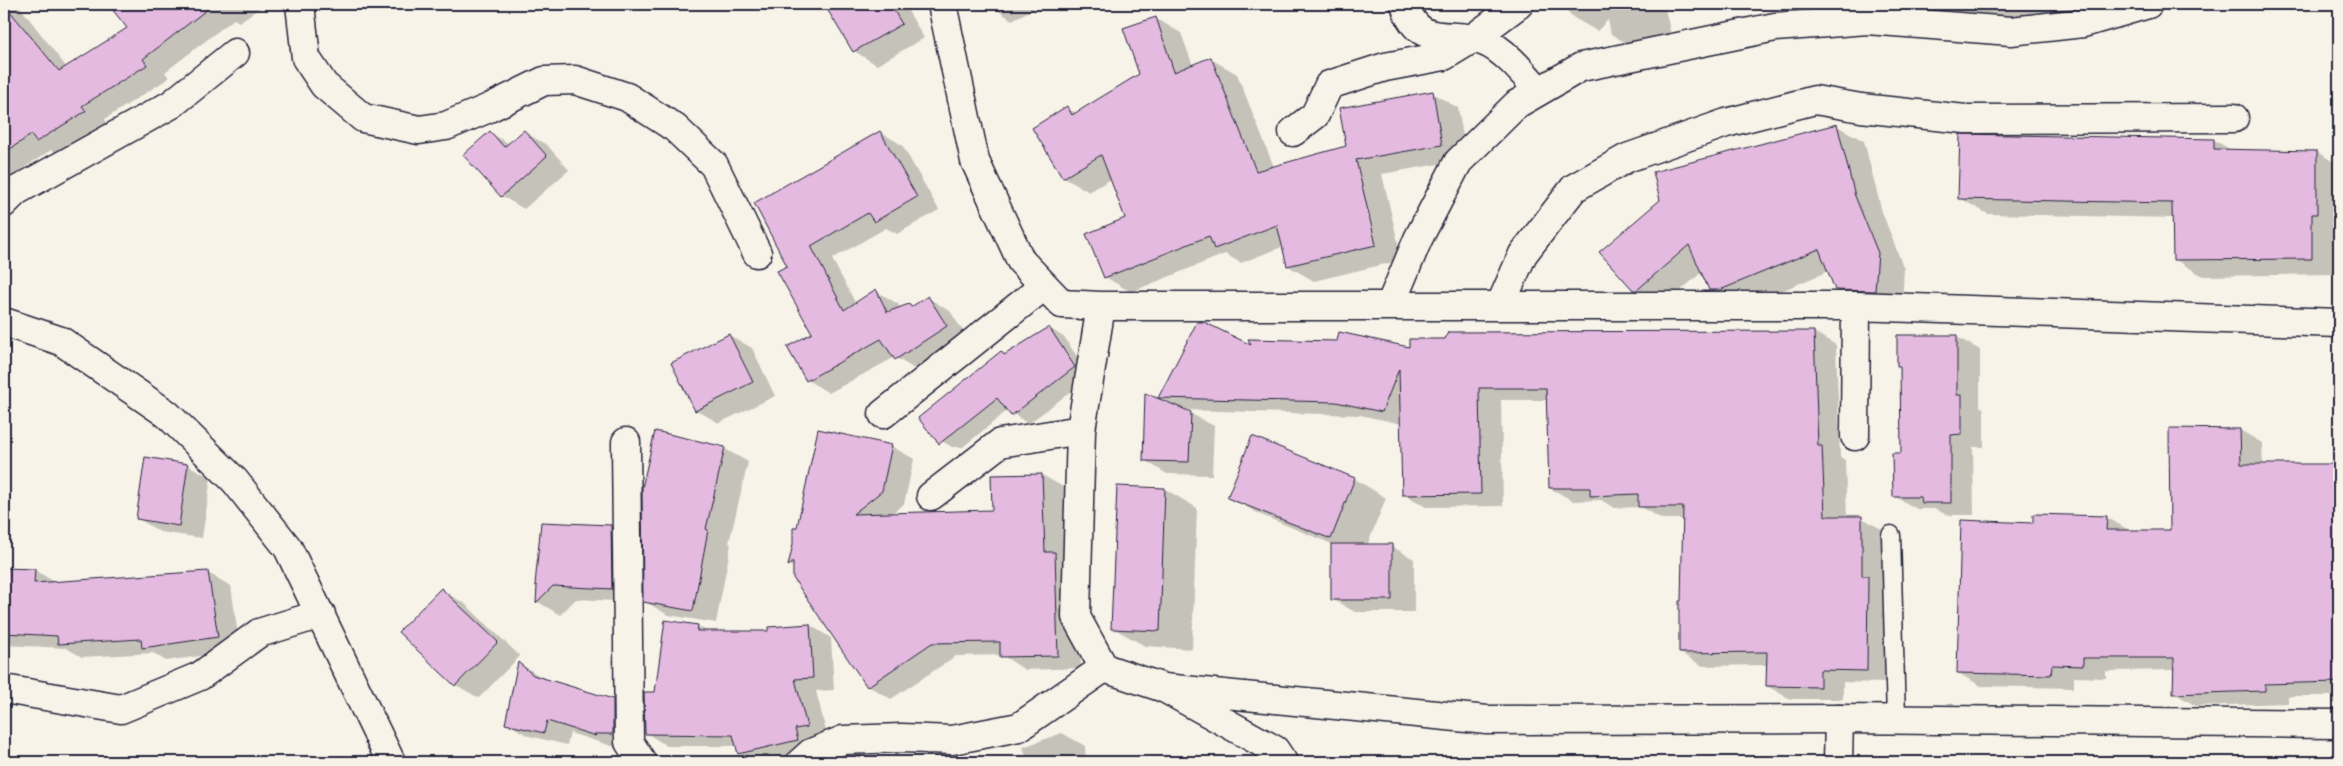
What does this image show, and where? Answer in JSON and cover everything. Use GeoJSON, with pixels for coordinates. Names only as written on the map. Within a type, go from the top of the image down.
{"type":"FeatureCollection","features":[{"type":"Feature","properties":{"kind":"street"},"geometry":{"type":"LineString","coordinates":[[300,4],[306,58],[324,85],[363,118],[419,130],[446,126],[489,108],[544,81],[575,80],[627,97],[674,128],[714,165],[757,253]]}},
{"type":"Feature","properties":{"kind":"street"},"geometry":{"type":"LineString","coordinates":[[942,4],[975,161],[1021,261],[1062,304],[1101,306],[1856,306],[2339,323]]}},
{"type":"Feature","properties":{"kind":"street"},"geometry":{"type":"LineString","coordinates":[[1405,4],[1409,19],[1430,35],[1485,42],[1515,64],[1539,91]]}},
{"type":"Feature","properties":{"kind":"street"},"geometry":{"type":"LineString","coordinates":[[1293,132],[1315,115],[1329,85],[1385,67],[1444,56],[1472,39],[1519,4]]}},
{"type":"Feature","properties":{"kind":"street"},"geometry":{"type":"LineString","coordinates":[[1390,306],[1418,239],[1458,162],[1517,104],[1581,67],[1775,28],[1867,20],[2010,31],[2083,23],[2148,4]]}},
{"type":"Feature","properties":{"kind":"street"},"geometry":{"type":"LineString","coordinates":[[4,203],[16,191],[172,104],[234,53]]}},
{"type":"Feature","properties":{"kind":"street"},"geometry":{"type":"LineString","coordinates":[[1500,306],[1523,254],[1574,188],[1627,158],[1726,123],[1815,100],[1861,108],[1965,119],[2234,118]]}},
{"type":"Feature","properties":{"kind":"street"},"geometry":{"type":"LineString","coordinates":[[883,414],[1044,286]]}},
{"type":"Feature","properties":{"kind":"street"},"geometry":{"type":"LineString","coordinates":[[1101,306],[1081,430],[1076,617],[1104,668],[1164,688],[1275,750],[1283,762]]}},
{"type":"Feature","properties":{"kind":"street"},"geometry":{"type":"LineString","coordinates":[[1855,436],[1856,306]]}},
{"type":"Feature","properties":{"kind":"street"},"geometry":{"type":"LineString","coordinates":[[4,322],[61,341],[167,414],[234,481],[288,548],[391,762]]}},
{"type":"Feature","properties":{"kind":"street"},"geometry":{"type":"LineString","coordinates":[[932,496],[1000,443],[1081,430]]}},
{"type":"Feature","properties":{"kind":"street"},"geometry":{"type":"LineString","coordinates":[[626,442],[629,742],[642,762]]}},
{"type":"Feature","properties":{"kind":"street"},"geometry":{"type":"LineString","coordinates":[[4,690],[121,709],[200,676],[259,633],[321,614]]}},
{"type":"Feature","properties":{"kind":"street"},"geometry":{"type":"LineString","coordinates":[[802,762],[811,753],[844,740],[902,738],[952,740],[1019,728],[1104,668]]}},
{"type":"Feature","properties":{"kind":"street"},"geometry":{"type":"LineString","coordinates":[[1164,688],[1487,720],[1839,719],[2339,724]]}},
{"type":"Feature","properties":{"kind":"street"},"geometry":{"type":"LineString","coordinates":[[1838,762],[1839,719]]}},
{"type":"Feature","properties":{"kind":"lane"},"geometry":{"type":"LineString","coordinates":[[1891,535],[1896,720]]}},
{"type":"Feature","properties":{"kind":"building"},"geometry":{"type":"Polygon","coordinates":[[[4,4],[59,71],[127,28],[108,4],[214,4],[143,59],[147,65],[82,106],[86,111],[36,142],[31,135],[4,153],[4,4]]]}},
{"type":"Feature","properties":{"kind":"building"},"geometry":{"type":"Polygon","coordinates":[[[824,4],[890,4],[902,24],[853,52],[824,4]]]}},
{"type":"Feature","properties":{"kind":"building"},"geometry":{"type":"Polygon","coordinates":[[[1156,17],[1174,72],[1211,57],[1256,171],[1346,146],[1339,108],[1433,91],[1442,145],[1356,160],[1376,245],[1287,266],[1277,225],[1214,249],[1209,236],[1104,278],[1086,234],[1125,218],[1101,155],[1063,178],[1032,128],[1067,106],[1072,115],[1139,74],[1123,28],[1156,17]]]}},
{"type":"Feature","properties":{"kind":"building"},"geometry":{"type":"Polygon","coordinates":[[[1837,124],[1855,196],[1878,253],[1875,291],[1835,290],[1819,249],[1720,290],[1709,290],[1689,245],[1637,290],[1633,290],[1599,252],[1660,200],[1653,172],[1837,124]]]}},
{"type":"Feature","properties":{"kind":"building"},"geometry":{"type":"Polygon","coordinates":[[[524,130],[547,156],[501,197],[463,155],[490,131],[504,147],[524,130]]]}},
{"type":"Feature","properties":{"kind":"building"},"geometry":{"type":"Polygon","coordinates":[[[880,131],[917,197],[874,222],[868,213],[811,246],[844,310],[876,289],[887,312],[909,304],[911,307],[928,296],[947,326],[895,360],[881,339],[806,381],[787,347],[812,333],[777,271],[787,266],[754,203],[880,131]]]}},
{"type":"Feature","properties":{"kind":"building"},"geometry":{"type":"Polygon","coordinates":[[[1960,134],[2214,139],[2214,149],[2317,151],[2317,214],[2312,214],[2312,259],[2173,260],[2172,203],[1958,199],[1960,134]]]}},
{"type":"Feature","properties":{"kind":"building"},"geometry":{"type":"Polygon","coordinates":[[[1197,322],[1204,322],[1251,345],[1248,339],[1337,341],[1339,332],[1409,347],[1409,339],[1445,339],[1448,332],[1814,331],[1818,446],[1822,446],[1825,516],[1862,516],[1862,576],[1868,576],[1867,671],[1820,670],[1820,687],[1766,686],[1767,652],[1679,653],[1683,507],[1638,507],[1638,494],[1590,496],[1590,488],[1549,488],[1546,388],[1479,388],[1481,494],[1402,495],[1399,369],[1382,412],[1336,402],[1158,398],[1197,322]]]}},
{"type":"Feature","properties":{"kind":"building"},"geometry":{"type":"Polygon","coordinates":[[[1049,327],[1075,367],[1011,416],[997,398],[939,444],[918,418],[1001,351],[1004,355],[1049,327]]]}},
{"type":"Feature","properties":{"kind":"building"},"geometry":{"type":"Polygon","coordinates":[[[729,334],[753,382],[695,411],[671,363],[729,334]]]}},
{"type":"Feature","properties":{"kind":"building"},"geometry":{"type":"Polygon","coordinates":[[[1897,335],[1957,335],[1957,395],[1962,395],[1962,434],[1951,435],[1951,503],[1922,503],[1921,497],[1893,497],[1892,453],[1901,453],[1900,366],[1897,366],[1897,335]]]}},
{"type":"Feature","properties":{"kind":"building"},"geometry":{"type":"Polygon","coordinates":[[[1145,393],[1191,412],[1189,462],[1143,461],[1145,393]]]}},
{"type":"Feature","properties":{"kind":"building"},"geometry":{"type":"Polygon","coordinates":[[[2169,428],[2240,429],[2241,464],[2339,464],[2339,682],[2265,684],[2265,691],[2173,694],[2174,658],[2083,658],[2083,666],[2052,665],[2051,675],[1957,673],[1961,520],[2033,523],[2033,514],[2107,516],[2106,530],[2170,530],[2169,428]]]}},
{"type":"Feature","properties":{"kind":"building"},"geometry":{"type":"Polygon","coordinates":[[[818,429],[892,445],[882,491],[853,514],[992,510],[991,475],[1042,474],[1045,552],[1055,552],[1058,656],[1000,657],[1000,642],[932,643],[867,687],[793,578],[793,562],[788,566],[793,544],[793,528],[797,527],[818,429]]]}},
{"type":"Feature","properties":{"kind":"building"},"geometry":{"type":"Polygon","coordinates":[[[655,431],[725,447],[706,529],[708,530],[693,611],[643,602],[642,488],[655,431]]]}},
{"type":"Feature","properties":{"kind":"building"},"geometry":{"type":"Polygon","coordinates":[[[1252,436],[1355,478],[1331,539],[1227,498],[1252,436]]]}},
{"type":"Feature","properties":{"kind":"building"},"geometry":{"type":"Polygon","coordinates":[[[145,457],[188,464],[179,526],[136,519],[145,457]]]}},
{"type":"Feature","properties":{"kind":"building"},"geometry":{"type":"Polygon","coordinates":[[[1117,486],[1165,488],[1160,631],[1111,629],[1117,486]]]}},
{"type":"Feature","properties":{"kind":"building"},"geometry":{"type":"Polygon","coordinates":[[[541,522],[611,525],[612,589],[553,586],[536,603],[537,586],[535,585],[541,522]]]}},
{"type":"Feature","properties":{"kind":"building"},"geometry":{"type":"Polygon","coordinates":[[[1331,544],[1392,544],[1392,600],[1331,600],[1331,544]]]}},
{"type":"Feature","properties":{"kind":"building"},"geometry":{"type":"Polygon","coordinates":[[[4,568],[35,569],[34,583],[208,571],[218,637],[142,648],[141,639],[58,644],[57,636],[4,633],[4,568]]]}},
{"type":"Feature","properties":{"kind":"building"},"geometry":{"type":"Polygon","coordinates":[[[441,588],[498,642],[455,686],[398,632],[441,588]]]}},
{"type":"Feature","properties":{"kind":"building"},"geometry":{"type":"Polygon","coordinates":[[[665,620],[698,625],[697,631],[768,631],[768,627],[810,624],[813,678],[795,679],[807,727],[795,729],[798,740],[738,754],[733,735],[645,734],[644,692],[655,692],[665,620]]]}},
{"type":"Feature","properties":{"kind":"building"},"geometry":{"type":"Polygon","coordinates":[[[518,662],[533,675],[613,699],[613,734],[594,734],[596,736],[547,721],[544,733],[505,724],[518,662]]]}}]}
